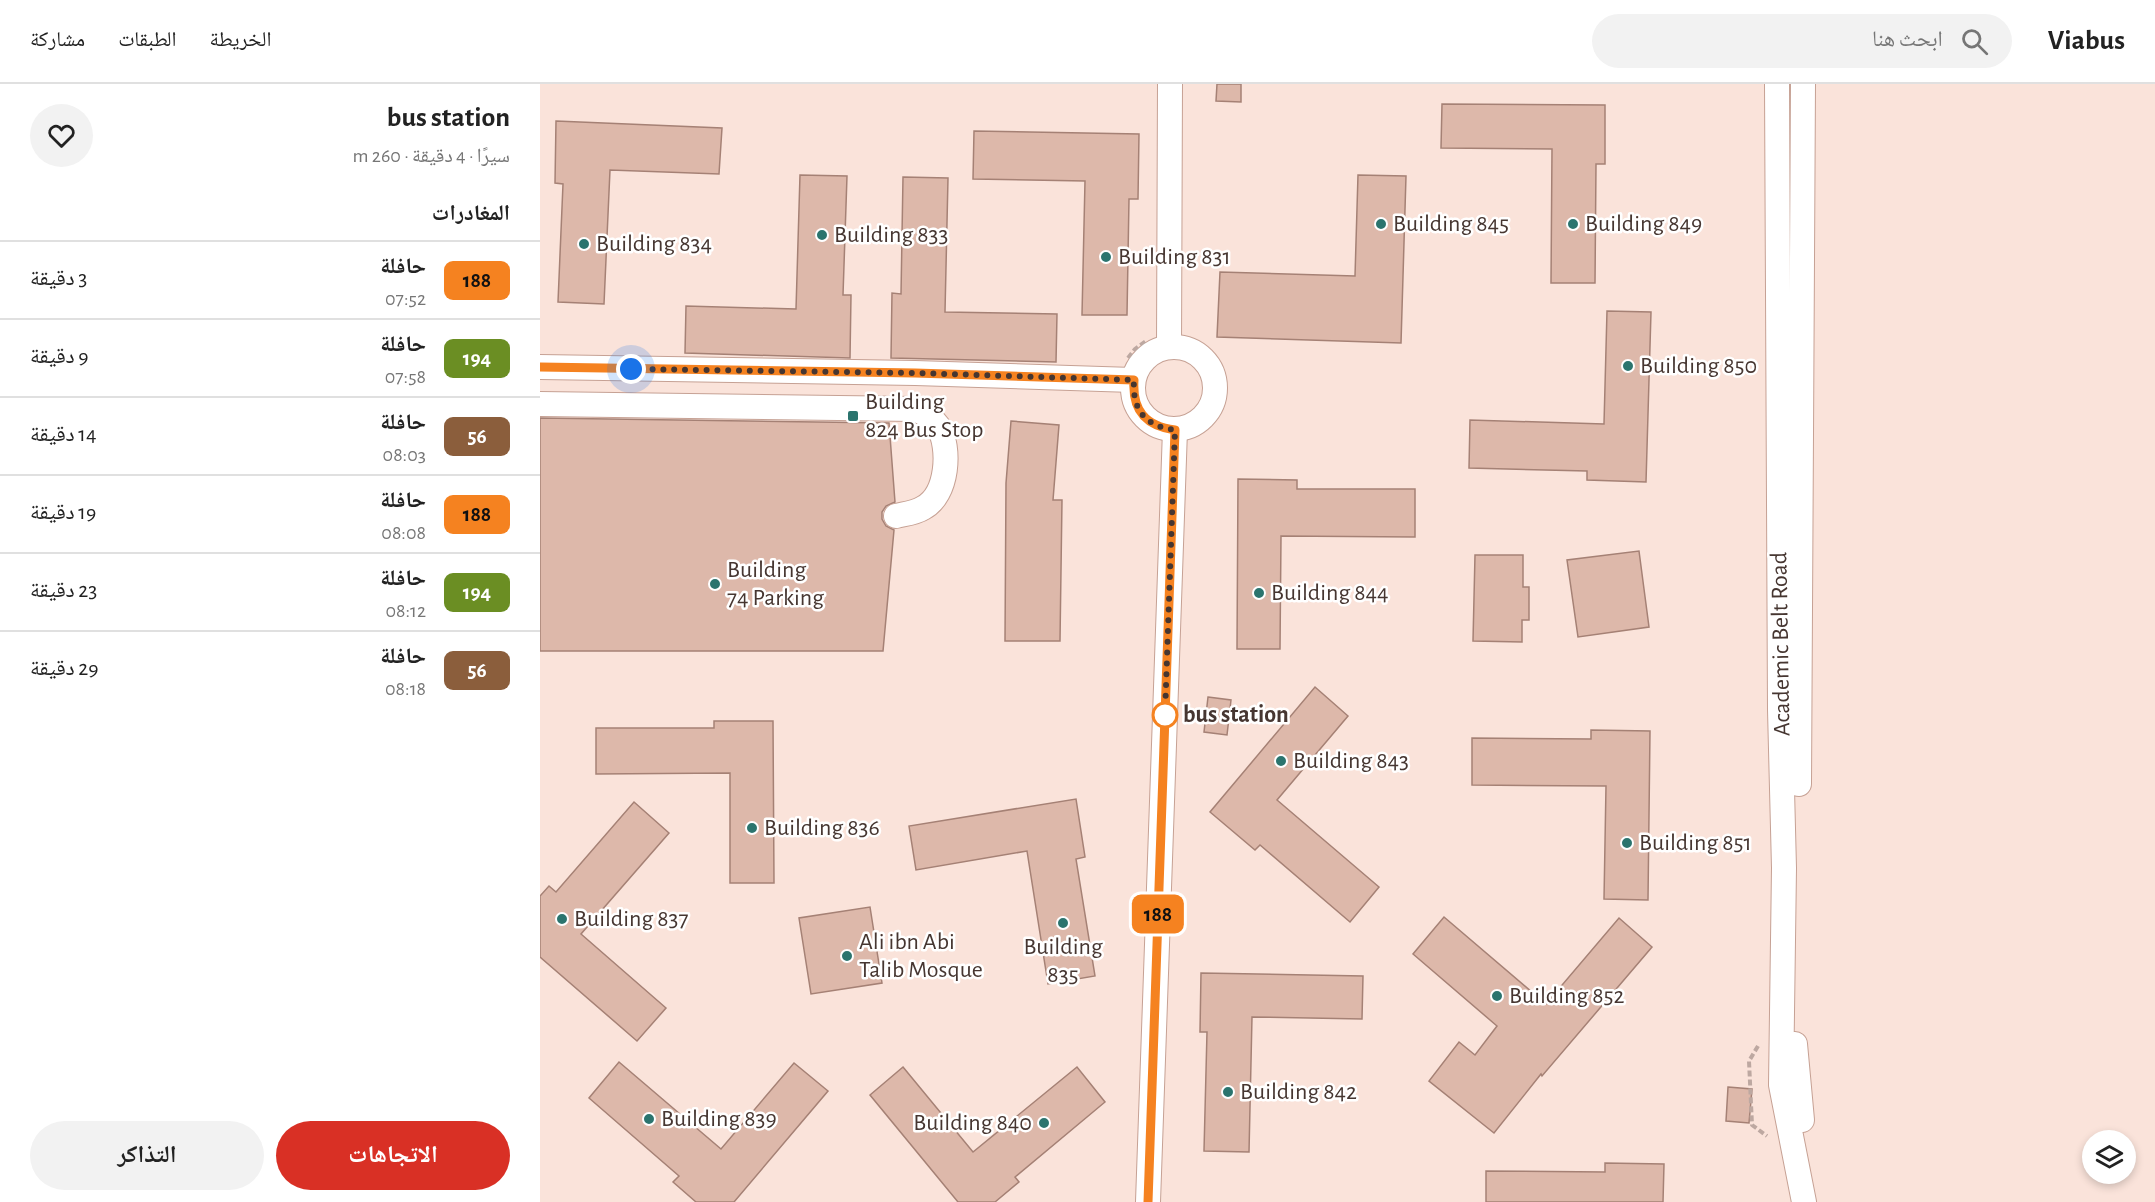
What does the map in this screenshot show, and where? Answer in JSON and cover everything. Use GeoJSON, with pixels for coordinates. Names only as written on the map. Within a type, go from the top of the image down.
{"type":"FeatureCollection","features":[{"type":"Feature","properties":{"kind":"street"},"geometry":{"type":"LineString","coordinates":[[540,367],[915,373],[1129,372],[1138,368],[1156,351],[1162,341],[1170,84]]}},
{"type":"Feature","properties":{"kind":"street","name":"Academic Belt Road"},"geometry":{"type":"LineString","coordinates":[[1777,84],[1780,710],[1784,868],[1781,1085],[1804,1202]]}},
{"type":"Feature","properties":{"kind":"street","name":"Academic Belt Road"},"geometry":{"type":"LineString","coordinates":[[1803,84],[1799,849],[1795,1044],[1800,1113],[1818,1202]]}},
{"type":"Feature","properties":{"kind":"street"},"geometry":{"type":"LineString","coordinates":[[1129,372],[1136,405],[1142,416],[1157,426],[1175,430],[1188,428],[1200,421],[1209,411],[1214,399],[1216,385],[1213,372],[1195,352],[1162,341]]}},
{"type":"Feature","properties":{"kind":"street"},"geometry":{"type":"LineString","coordinates":[[540,404],[915,409],[929,416],[938,426],[944,441],[945,463],[942,482],[936,496],[924,508],[896,516]]}},
{"type":"Feature","properties":{"kind":"street"},"geometry":{"type":"LineString","coordinates":[[1148,1202],[1175,430]]}},
{"type":"Feature","properties":{"kind":"path"},"geometry":{"type":"LineString","coordinates":[[1129,372],[1135,349],[1162,341]]}},
{"type":"Feature","properties":{"kind":"building"},"geometry":{"type":"Polygon","coordinates":[[[1217,84],[1241,84],[1241,102],[1216,101],[1217,84]]]}},
{"type":"Feature","properties":{"kind":"building","name":"Building 849"},"geometry":{"type":"Polygon","coordinates":[[[1442,104],[1605,105],[1605,164],[1596,164],[1595,283],[1551,283],[1552,149],[1441,148],[1442,104]]]}},
{"type":"Feature","properties":{"kind":"building","name":"Building 834"},"geometry":{"type":"Polygon","coordinates":[[[556,121],[722,128],[719,174],[610,170],[604,304],[558,302],[563,184],[555,183],[556,121]]]}},
{"type":"Feature","properties":{"kind":"building","name":"Building 831"},"geometry":{"type":"Polygon","coordinates":[[[974,131],[1139,134],[1138,199],[1129,199],[1127,315],[1082,315],[1085,181],[973,179],[974,131]]]}},
{"type":"Feature","properties":{"kind":"building","name":"Building 833"},"geometry":{"type":"Polygon","coordinates":[[[800,175],[847,176],[843,295],[851,295],[850,358],[685,353],[686,306],[796,309],[800,175]]]}},
{"type":"Feature","properties":{"kind":"building","name":"Building 845"},"geometry":{"type":"Polygon","coordinates":[[[1358,175],[1406,176],[1401,343],[1217,337],[1220,272],[1355,276],[1358,175]]]}},
{"type":"Feature","properties":{"kind":"building"},"geometry":{"type":"Polygon","coordinates":[[[903,177],[948,178],[945,312],[1057,314],[1056,362],[891,358],[892,293],[901,294],[903,177]]]}},
{"type":"Feature","properties":{"kind":"building","name":"Building 850"},"geometry":{"type":"Polygon","coordinates":[[[1607,311],[1651,312],[1646,482],[1587,480],[1587,471],[1469,468],[1470,420],[1604,424],[1607,311]]]}},
{"type":"Feature","properties":{"kind":"building","name":"Building 74 Parking"},"geometry":{"type":"Polygon","coordinates":[[[540,418],[889,423],[895,502],[886,506],[882,512],[882,519],[886,526],[894,530],[883,651],[540,651],[540,418]]]}},
{"type":"Feature","properties":{"kind":"building"},"geometry":{"type":"Polygon","coordinates":[[[1011,421],[1059,425],[1053,500],[1062,500],[1060,641],[1005,641],[1006,483],[1011,421]]]}},
{"type":"Feature","properties":{"kind":"building","name":"Building 844"},"geometry":{"type":"Polygon","coordinates":[[[1238,479],[1297,480],[1297,489],[1415,489],[1415,537],[1281,536],[1280,649],[1237,649],[1238,479]]]}},
{"type":"Feature","properties":{"kind":"building"},"geometry":{"type":"Polygon","coordinates":[[[1639,551],[1649,627],[1578,637],[1567,560],[1639,551]]]}},
{"type":"Feature","properties":{"kind":"building"},"geometry":{"type":"Polygon","coordinates":[[[1475,555],[1523,555],[1523,587],[1529,587],[1529,620],[1522,620],[1522,642],[1473,641],[1475,555]]]}},
{"type":"Feature","properties":{"kind":"building","name":"Building 843"},"geometry":{"type":"Polygon","coordinates":[[[1315,687],[1348,716],[1277,800],[1379,887],[1350,922],[1260,845],[1255,850],[1210,812],[1315,687]]]}},
{"type":"Feature","properties":{"kind":"building"},"geometry":{"type":"Polygon","coordinates":[[[1208,697],[1231,700],[1227,735],[1204,732],[1208,697]]]}},
{"type":"Feature","properties":{"kind":"building","name":"Building 836"},"geometry":{"type":"Polygon","coordinates":[[[714,721],[773,721],[774,883],[730,883],[730,773],[596,774],[596,728],[714,728],[714,721]]]}},
{"type":"Feature","properties":{"kind":"building","name":"Building 851"},"geometry":{"type":"Polygon","coordinates":[[[1591,730],[1650,731],[1648,900],[1604,899],[1606,786],[1472,785],[1472,738],[1591,739],[1591,730]]]}},
{"type":"Feature","properties":{"kind":"building","name":"Building 835"},"geometry":{"type":"Polygon","coordinates":[[[1076,799],[1085,857],[1076,859],[1095,976],[1048,984],[1027,851],[916,870],[909,826],[1076,799]]]}},
{"type":"Feature","properties":{"kind":"building","name":"Building 837"},"geometry":{"type":"Polygon","coordinates":[[[634,802],[669,833],[581,934],[666,1008],[637,1041],[540,957],[540,896],[549,886],[556,892],[634,802]]]}},
{"type":"Feature","properties":{"kind":"building"},"geometry":{"type":"Polygon","coordinates":[[[870,907],[882,983],[811,994],[799,918],[870,907]]]}},
{"type":"Feature","properties":{"kind":"building","name":"Building 852"},"geometry":{"type":"Polygon","coordinates":[[[1444,917],[1546,1004],[1619,918],[1652,947],[1542,1076],[1541,1074],[1494,1133],[1429,1081],[1459,1042],[1475,1055],[1497,1026],[1413,954],[1444,917]]]}},
{"type":"Feature","properties":{"kind":"building","name":"Building 842"},"geometry":{"type":"Polygon","coordinates":[[[1201,973],[1363,976],[1362,1019],[1252,1017],[1249,1152],[1204,1151],[1207,1032],[1200,1032],[1201,973]]]}},
{"type":"Feature","properties":{"kind":"building","name":"Building 839"},"geometry":{"type":"Polygon","coordinates":[[[619,1062],[721,1149],[794,1063],[828,1091],[734,1202],[696,1202],[673,1182],[679,1176],[589,1098],[619,1062]]]}},
{"type":"Feature","properties":{"kind":"building","name":"Building 840"},"geometry":{"type":"Polygon","coordinates":[[[903,1067],[973,1152],[1077,1067],[1105,1102],[1015,1177],[1019,1182],[995,1202],[958,1202],[870,1095],[903,1067]]]}},
{"type":"Feature","properties":{"kind":"building"},"geometry":{"type":"Polygon","coordinates":[[[1728,1087],[1752,1089],[1749,1123],[1726,1121],[1728,1087]]]}},
{"type":"Feature","properties":{"kind":"building"},"geometry":{"type":"Polygon","coordinates":[[[1605,1163],[1664,1164],[1663,1202],[1486,1202],[1486,1171],[1605,1172],[1605,1163]]]}},
{"type":"Feature","properties":{"kind":"bus line","name":"188"},"geometry":{"type":"LineString","coordinates":[[540,367],[915,373],[1134,380],[1133,394],[1142,416],[1163,429],[1175,430],[1148,1202]]}},
{"type":"Feature","properties":{"kind":"place","name":"Building 845"},"geometry":{"type":"Point","coordinates":[1381,224]}},
{"type":"Feature","properties":{"kind":"place","name":"Building 849"},"geometry":{"type":"Point","coordinates":[1573,224]}},
{"type":"Feature","properties":{"kind":"place","name":"Building 833"},"geometry":{"type":"Point","coordinates":[822,235]}},
{"type":"Feature","properties":{"kind":"place","name":"Building 834"},"geometry":{"type":"Point","coordinates":[584,244]}},
{"type":"Feature","properties":{"kind":"place","name":"Building 831"},"geometry":{"type":"Point","coordinates":[1106,257]}},
{"type":"Feature","properties":{"kind":"place","name":"Building 850"},"geometry":{"type":"Point","coordinates":[1628,366]}},
{"type":"Feature","properties":{"kind":"place","name":"Building 824 Bus Stop"},"geometry":{"type":"Point","coordinates":[853,416]}},
{"type":"Feature","properties":{"kind":"place","name":"Building 74 Parking"},"geometry":{"type":"Point","coordinates":[715,584]}},
{"type":"Feature","properties":{"kind":"place","name":"Building 844"},"geometry":{"type":"Point","coordinates":[1259,593]}},
{"type":"Feature","properties":{"kind":"place","name":"bus station"},"geometry":{"type":"Point","coordinates":[1165,715]}},
{"type":"Feature","properties":{"kind":"place","name":"Building 843"},"geometry":{"type":"Point","coordinates":[1281,761]}},
{"type":"Feature","properties":{"kind":"place","name":"Building 836"},"geometry":{"type":"Point","coordinates":[752,828]}},
{"type":"Feature","properties":{"kind":"place","name":"Building 851"},"geometry":{"type":"Point","coordinates":[1627,843]}},
{"type":"Feature","properties":{"kind":"place","name":"Building 837"},"geometry":{"type":"Point","coordinates":[562,919]}},
{"type":"Feature","properties":{"kind":"place","name":"Building 835"},"geometry":{"type":"Point","coordinates":[1063,923]}},
{"type":"Feature","properties":{"kind":"place","name":"Ali ibn Abi Talib Mosque"},"geometry":{"type":"Point","coordinates":[847,956]}},
{"type":"Feature","properties":{"kind":"place","name":"Building 852"},"geometry":{"type":"Point","coordinates":[1497,996]}},
{"type":"Feature","properties":{"kind":"place","name":"Building 842"},"geometry":{"type":"Point","coordinates":[1228,1092]}},
{"type":"Feature","properties":{"kind":"place","name":"Building 839"},"geometry":{"type":"Point","coordinates":[649,1119]}},
{"type":"Feature","properties":{"kind":"place","name":"Building 840"},"geometry":{"type":"Point","coordinates":[1044,1123]}},
{"type":"Feature","properties":{"kind":"route"},"geometry":{"type":"LineString","coordinates":[[631,369],[915,373],[1134,380],[1133,394],[1142,416],[1163,429],[1175,430],[1165,715]]}}]}
